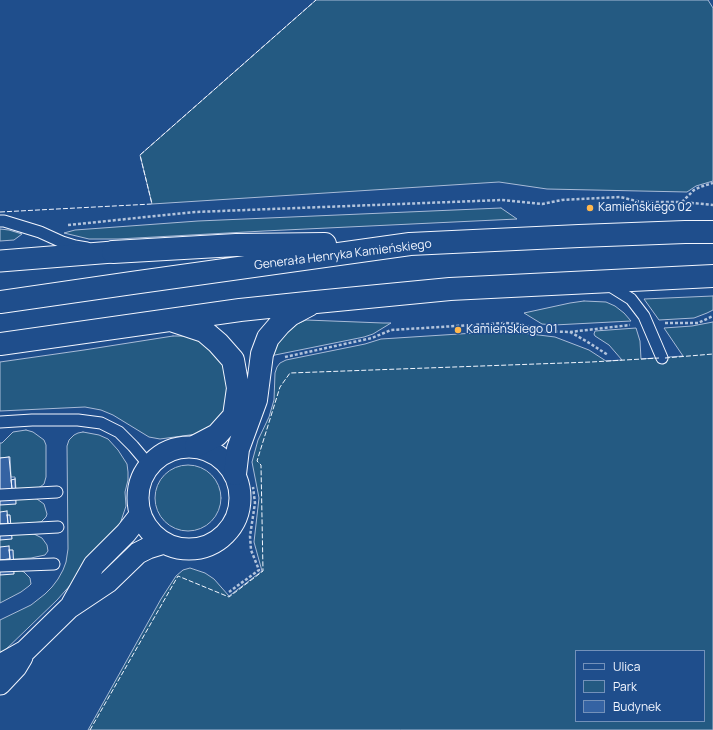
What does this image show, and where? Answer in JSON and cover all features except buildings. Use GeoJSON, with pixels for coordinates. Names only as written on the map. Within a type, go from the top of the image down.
{"type":"FeatureCollection","features":[{"type":"Feature","properties":{"kind":"main road","name":"Generała Henryka Kamieńskiego"},"geometry":{"type":"LineString","coordinates":[[0,302],[132,282],[410,244],[594,235],[713,232]]}},
{"type":"Feature","properties":{"kind":"main road"},"geometry":{"type":"LineString","coordinates":[[113,252],[236,245],[410,244]]}},
{"type":"Feature","properties":{"kind":"main road"},"geometry":{"type":"LineString","coordinates":[[0,344],[240,310],[450,289],[713,276]]}},
{"type":"Feature","properties":{"kind":"main road"},"geometry":{"type":"LineString","coordinates":[[244,480],[238,449],[256,400],[262,354],[268,338],[290,315],[316,302]]}},
{"type":"Feature","properties":{"kind":"main road"},"geometry":{"type":"LineString","coordinates":[[169,319],[204,331],[218,342],[233,360],[238,388],[234,416],[217,435],[196,446]]}},
{"type":"Feature","properties":{"kind":"street"},"geometry":{"type":"LineString","coordinates":[[0,261],[113,252]]}},
{"type":"Feature","properties":{"kind":"street"},"geometry":{"type":"LineString","coordinates":[[196,446],[212,451],[226,461],[244,480],[240,487],[241,502],[238,516],[230,529],[220,539],[208,546],[195,549],[182,549],[164,543],[146,526],[140,515],[137,497],[140,480],[149,465],[162,454],[179,447],[196,446]]}},
{"type":"Feature","properties":{"kind":"street"},"geometry":{"type":"LineString","coordinates":[[69,608],[94,565],[126,532],[140,515]]}},
{"type":"Feature","properties":{"kind":"street"},"geometry":{"type":"LineString","coordinates":[[0,665],[25,651],[69,608],[108,582],[138,554],[148,548],[164,543]]}},
{"type":"Feature","properties":{"kind":"street"},"geometry":{"type":"LineString","coordinates":[[0,684],[16,667],[25,651]]}},
{"type":"Feature","properties":{"kind":"lane"},"geometry":{"type":"LineString","coordinates":[[0,221],[40,232],[75,246],[113,252]]}},
{"type":"Feature","properties":{"kind":"lane"},"geometry":{"type":"LineString","coordinates":[[602,281],[632,300],[644,316],[662,358]]}},
{"type":"Feature","properties":{"kind":"lane"},"geometry":{"type":"LineString","coordinates":[[0,422],[78,420],[101,423],[119,432],[149,465]]}},
{"type":"Feature","properties":{"kind":"lane"},"geometry":{"type":"LineString","coordinates":[[0,495],[57,492]]}},
{"type":"Feature","properties":{"kind":"lane"},"geometry":{"type":"LineString","coordinates":[[0,530],[58,527]]}},
{"type":"Feature","properties":{"kind":"lane"},"geometry":{"type":"LineString","coordinates":[[0,566],[54,564]]}},
{"type":"Feature","properties":{"kind":"path"},"geometry":{"type":"LineString","coordinates":[[682,202],[694,190],[713,184]]}},
{"type":"Feature","properties":{"kind":"path"},"geometry":{"type":"LineString","coordinates":[[62,225],[195,212],[502,200],[542,204],[562,200],[620,197],[642,202],[682,202],[713,205]]}},
{"type":"Feature","properties":{"kind":"path"},"geometry":{"type":"LineString","coordinates":[[281,358],[372,338],[391,330],[505,323],[520,324],[540,331],[570,332],[647,323],[698,323],[713,316]]}},
{"type":"Feature","properties":{"kind":"path"},"geometry":{"type":"LineString","coordinates":[[570,332],[608,355]]}},
{"type":"Feature","properties":{"kind":"path"},"geometry":{"type":"LineString","coordinates":[[229,592],[259,570],[251,550],[250,536],[255,503],[244,480]]}},
{"type":"Feature","properties":{"kind":"green space"},"geometry":{"type":"Polygon","coordinates":[[[316,0],[708,0],[713,8],[713,181],[696,186],[687,192],[547,189],[499,182],[152,204],[140,155],[316,0]]]}},
{"type":"Feature","properties":{"kind":"green space"},"geometry":{"type":"Polygon","coordinates":[[[501,208],[517,219],[118,239],[89,239],[64,233],[75,230],[198,221],[501,208]]]}},
{"type":"Feature","properties":{"kind":"green space"},"geometry":{"type":"Polygon","coordinates":[[[0,229],[22,234],[14,240],[0,241],[0,229]]]}},
{"type":"Feature","properties":{"kind":"green space"},"geometry":{"type":"Polygon","coordinates":[[[713,296],[713,310],[707,313],[694,318],[659,320],[644,299],[713,296]]]}},
{"type":"Feature","properties":{"kind":"green space"},"geometry":{"type":"Polygon","coordinates":[[[584,301],[606,302],[615,306],[631,321],[554,325],[542,324],[524,313],[570,303],[584,301]]]}},
{"type":"Feature","properties":{"kind":"green space"},"geometry":{"type":"Polygon","coordinates":[[[306,320],[391,323],[373,334],[364,337],[270,356],[276,342],[293,326],[306,320]]]}},
{"type":"Feature","properties":{"kind":"green space"},"geometry":{"type":"Polygon","coordinates":[[[713,322],[713,730],[88,730],[161,599],[176,576],[183,570],[190,568],[205,573],[214,579],[229,596],[262,571],[254,542],[259,498],[252,462],[258,440],[269,417],[274,400],[275,373],[280,363],[286,360],[365,344],[381,339],[506,331],[555,337],[589,350],[606,361],[622,360],[609,345],[595,336],[595,331],[636,328],[640,341],[641,359],[683,356],[664,328],[692,326],[713,322]]]}},
{"type":"Feature","properties":{"kind":"green space"},"geometry":{"type":"Polygon","coordinates":[[[173,336],[185,336],[198,340],[216,353],[229,374],[226,410],[212,426],[197,434],[160,439],[149,437],[113,415],[101,410],[85,407],[0,411],[0,362],[173,336]]]}},
{"type":"Feature","properties":{"kind":"green space"},"geometry":{"type":"Polygon","coordinates":[[[26,430],[33,432],[44,440],[46,445],[46,477],[44,484],[40,487],[16,489],[15,477],[11,477],[10,457],[0,458],[0,443],[2,443],[13,432],[26,430]]]}},
{"type":"Feature","properties":{"kind":"green space"},"geometry":{"type":"Polygon","coordinates":[[[83,432],[99,435],[108,439],[118,450],[127,464],[128,480],[125,492],[126,506],[119,527],[57,600],[0,655],[0,620],[31,605],[45,594],[58,579],[66,562],[68,549],[67,446],[69,440],[74,435],[83,432]]]}},
{"type":"Feature","properties":{"kind":"green space"},"geometry":{"type":"Polygon","coordinates":[[[181,465],[195,465],[207,470],[216,479],[221,491],[219,511],[212,522],[195,531],[181,531],[169,526],[160,517],[155,505],[155,491],[160,479],[169,470],[181,465]]]}},
{"type":"Feature","properties":{"kind":"green space"},"geometry":{"type":"Polygon","coordinates":[[[37,499],[44,504],[47,514],[41,522],[0,526],[0,500],[37,499]]]}},
{"type":"Feature","properties":{"kind":"green space"},"geometry":{"type":"Polygon","coordinates":[[[34,534],[42,538],[47,545],[48,551],[45,555],[31,558],[0,560],[0,535],[34,534]]]}},
{"type":"Feature","properties":{"kind":"green space"},"geometry":{"type":"Polygon","coordinates":[[[0,570],[20,570],[30,578],[31,584],[21,592],[0,603],[0,570]]]}},
{"type":"Feature","properties":{"kind":"fence"},"geometry":{"type":"LineString","coordinates":[[0,212],[152,204],[140,155],[316,0]]}},
{"type":"Feature","properties":{"kind":"fence"},"geometry":{"type":"LineString","coordinates":[[665,358],[713,354]]}},
{"type":"Feature","properties":{"kind":"fence"},"geometry":{"type":"LineString","coordinates":[[90,730],[178,576],[229,597],[263,571],[261,465],[257,461],[280,387],[290,373],[591,362],[659,358]]}},
{"type":"Feature","properties":{"kind":"place","name":"Kamieńskiego 02"},"geometry":{"type":"Point","coordinates":[590,208]}},
{"type":"Feature","properties":{"kind":"place","name":"Kamieńskiego 01"},"geometry":{"type":"Point","coordinates":[458,330]}}]}
